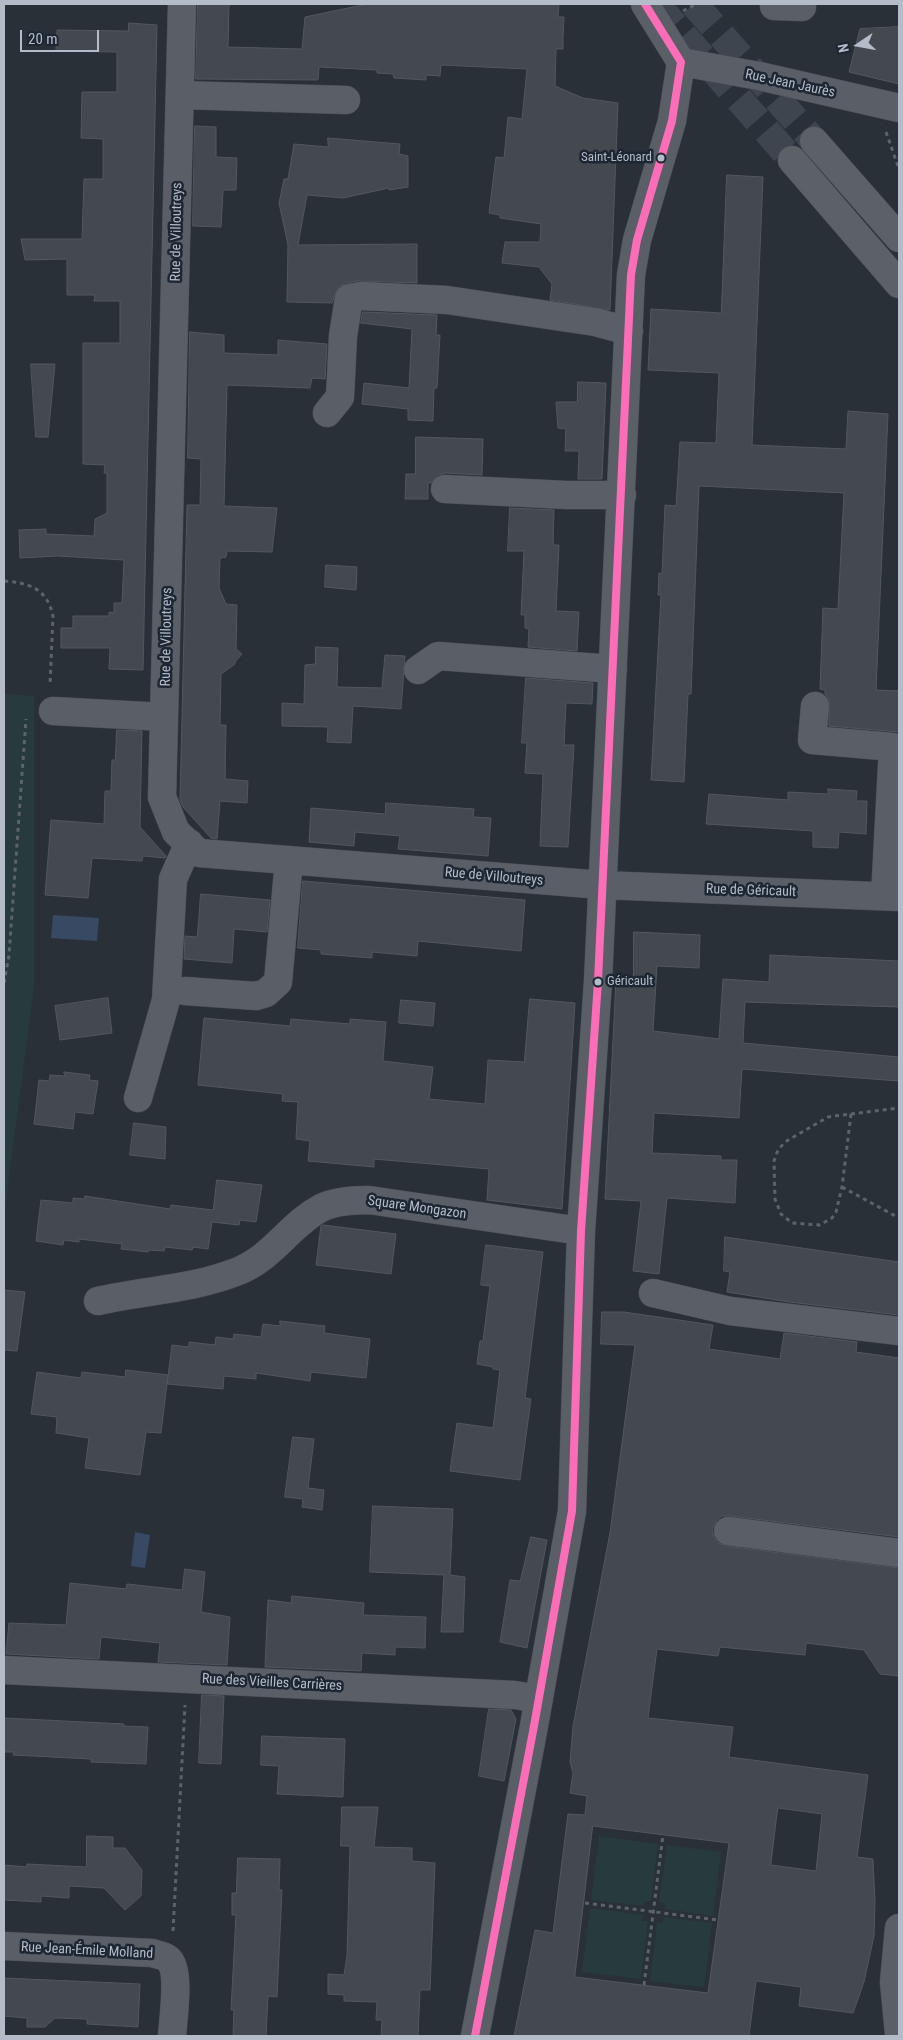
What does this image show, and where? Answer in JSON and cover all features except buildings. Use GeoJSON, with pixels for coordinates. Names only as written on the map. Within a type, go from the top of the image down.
{"type":"FeatureCollection","features":[{"type":"Feature","properties":{"kind":"main road"},"geometry":{"type":"LineString","coordinates":[[814,141],[899,238]]}},
{"type":"Feature","properties":{"kind":"main road"},"geometry":{"type":"LineString","coordinates":[[792,160],[899,284]]}},
{"type":"Feature","properties":{"kind":"street","name":"Rue de Villoutreys"},"geometry":{"type":"LineString","coordinates":[[182,4],[162,797],[176,832],[199,853],[602,885]]}},
{"type":"Feature","properties":{"kind":"street"},"geometry":{"type":"LineString","coordinates":[[475,2036],[539,1699],[572,1511],[581,1232],[598,981],[634,257],[653,182],[672,121],[681,62],[644,4]]}},
{"type":"Feature","properties":{"kind":"street"},"geometry":{"type":"LineString","coordinates":[[774,6],[802,7]]}},
{"type":"Feature","properties":{"kind":"street","name":"Rue Jean Jaurès"},"geometry":{"type":"LineString","coordinates":[[681,62],[759,76],[892,119]]}},
{"type":"Feature","properties":{"kind":"street"},"geometry":{"type":"LineString","coordinates":[[180,95],[346,100]]}},
{"type":"Feature","properties":{"kind":"street"},"geometry":{"type":"LineString","coordinates":[[327,413],[340,397],[343,336],[349,298],[361,296],[447,300],[595,322],[629,331]]}},
{"type":"Feature","properties":{"kind":"street"},"geometry":{"type":"LineString","coordinates":[[445,489],[566,495],[622,495]]}},
{"type":"Feature","properties":{"kind":"street"},"geometry":{"type":"LineString","coordinates":[[418,670],[438,656],[613,669]]}},
{"type":"Feature","properties":{"kind":"street"},"geometry":{"type":"LineString","coordinates":[[52,699],[164,717]]}},
{"type":"Feature","properties":{"kind":"street"},"geometry":{"type":"LineString","coordinates":[[815,706],[812,740],[893,747],[892,896]]}},
{"type":"Feature","properties":{"kind":"street"},"geometry":{"type":"LineString","coordinates":[[138,1098],[166,1000],[173,879],[189,844]]}},
{"type":"Feature","properties":{"kind":"street"},"geometry":{"type":"LineString","coordinates":[[185,991],[256,996],[266,993],[278,982],[289,860]]}},
{"type":"Feature","properties":{"kind":"street","name":"Rue de Géricault"},"geometry":{"type":"LineString","coordinates":[[602,885],[892,896]]}},
{"type":"Feature","properties":{"kind":"street","name":"Square Mongazon"},"geometry":{"type":"LineString","coordinates":[[98,1302],[125,1295],[194,1286],[237,1272],[259,1262],[306,1219],[321,1208],[352,1200],[369,1200],[581,1232]]}},
{"type":"Feature","properties":{"kind":"street"},"geometry":{"type":"LineString","coordinates":[[652,1293],[730,1311],[899,1331]]}},
{"type":"Feature","properties":{"kind":"street"},"geometry":{"type":"LineString","coordinates":[[728,1531],[899,1552]]}},
{"type":"Feature","properties":{"kind":"street","name":"Rue des Vieilles Carrières"},"geometry":{"type":"LineString","coordinates":[[4,1670],[515,1694],[539,1699]]}},
{"type":"Feature","properties":{"kind":"street"},"geometry":{"type":"LineString","coordinates":[[899,1928],[894,1982],[898,2001],[899,2034]]}},
{"type":"Feature","properties":{"kind":"street","name":"Rue Jean-Émile Molland"},"geometry":{"type":"LineString","coordinates":[[4,1946],[152,1953],[171,1948]]}},
{"type":"Feature","properties":{"kind":"street"},"geometry":{"type":"LineString","coordinates":[[171,1948],[175,1976],[172,2036]]}},
{"type":"Feature","properties":{"kind":"path"},"geometry":{"type":"LineString","coordinates":[[683,11],[696,4]]}},
{"type":"Feature","properties":{"kind":"path"},"geometry":{"type":"LineString","coordinates":[[892,119],[899,169]]}},
{"type":"Feature","properties":{"kind":"path"},"geometry":{"type":"LineString","coordinates":[[4,581],[23,582],[34,587],[42,593],[51,608],[53,616],[52,699]]}},
{"type":"Feature","properties":{"kind":"path"},"geometry":{"type":"LineString","coordinates":[[4,982],[9,955],[26,719]]}},
{"type":"Feature","properties":{"kind":"path"},"geometry":{"type":"LineString","coordinates":[[852,1114],[842,1187],[836,1212],[827,1222],[820,1225],[792,1223],[781,1214],[775,1199],[774,1161],[778,1150],[785,1142],[828,1117],[899,1108]]}},
{"type":"Feature","properties":{"kind":"path"},"geometry":{"type":"LineString","coordinates":[[842,1187],[899,1218]]}},
{"type":"Feature","properties":{"kind":"path"},"geometry":{"type":"LineString","coordinates":[[171,1948],[185,1699]]}},
{"type":"Feature","properties":{"kind":"path"},"geometry":{"type":"LineString","coordinates":[[644,1986],[663,1835]]}},
{"type":"Feature","properties":{"kind":"path"},"geometry":{"type":"LineString","coordinates":[[585,1903],[718,1920]]}},
{"type":"Feature","properties":{"kind":"green space"},"geometry":{"type":"Polygon","coordinates":[[[4,694],[34,696],[34,987],[4,1215],[4,694]]]}},
{"type":"Feature","properties":{"kind":"green space"},"geometry":{"type":"Polygon","coordinates":[[[599,1836],[658,1844],[651,1901],[645,1901],[644,1906],[591,1900],[599,1836]]]}},
{"type":"Feature","properties":{"kind":"green space"},"geometry":{"type":"Polygon","coordinates":[[[667,1845],[721,1852],[713,1916],[665,1909],[665,1903],[659,1902],[667,1845]]]}},
{"type":"Feature","properties":{"kind":"green space"},"geometry":{"type":"Polygon","coordinates":[[[590,1908],[643,1915],[642,1921],[648,1921],[641,1979],[582,1972],[590,1908]]]}},
{"type":"Feature","properties":{"kind":"green space"},"geometry":{"type":"Polygon","coordinates":[[[664,1917],[712,1923],[704,1987],[650,1981],[657,1923],[663,1923],[664,1917]]]}},
{"type":"Feature","properties":{"kind":"water"},"geometry":{"type":"Polygon","coordinates":[[[53,915],[99,918],[97,941],[51,938],[53,915]]]}},
{"type":"Feature","properties":{"kind":"water"},"geometry":{"type":"Polygon","coordinates":[[[135,1532],[150,1535],[145,1568],[131,1566],[135,1532]]]}},
{"type":"Feature","properties":{"kind":"tunnel"},"geometry":{"type":"LineString","coordinates":[[656,4],[792,160]]}},
{"type":"Feature","properties":{"kind":"tunnel"},"geometry":{"type":"LineString","coordinates":[[694,4],[814,141]]}},
{"type":"Feature","properties":{"kind":"transit line"},"geometry":{"type":"LineString","coordinates":[[475,2036],[534,1726],[572,1511],[581,1231],[598,981],[631,275],[637,240],[672,121],[681,62],[645,4]]}},
{"type":"Feature","properties":{"kind":"place","name":"Saint-Léonard"},"geometry":{"type":"Point","coordinates":[661,158]}},
{"type":"Feature","properties":{"kind":"place","name":"Géricault"},"geometry":{"type":"Point","coordinates":[598,982]}}]}
